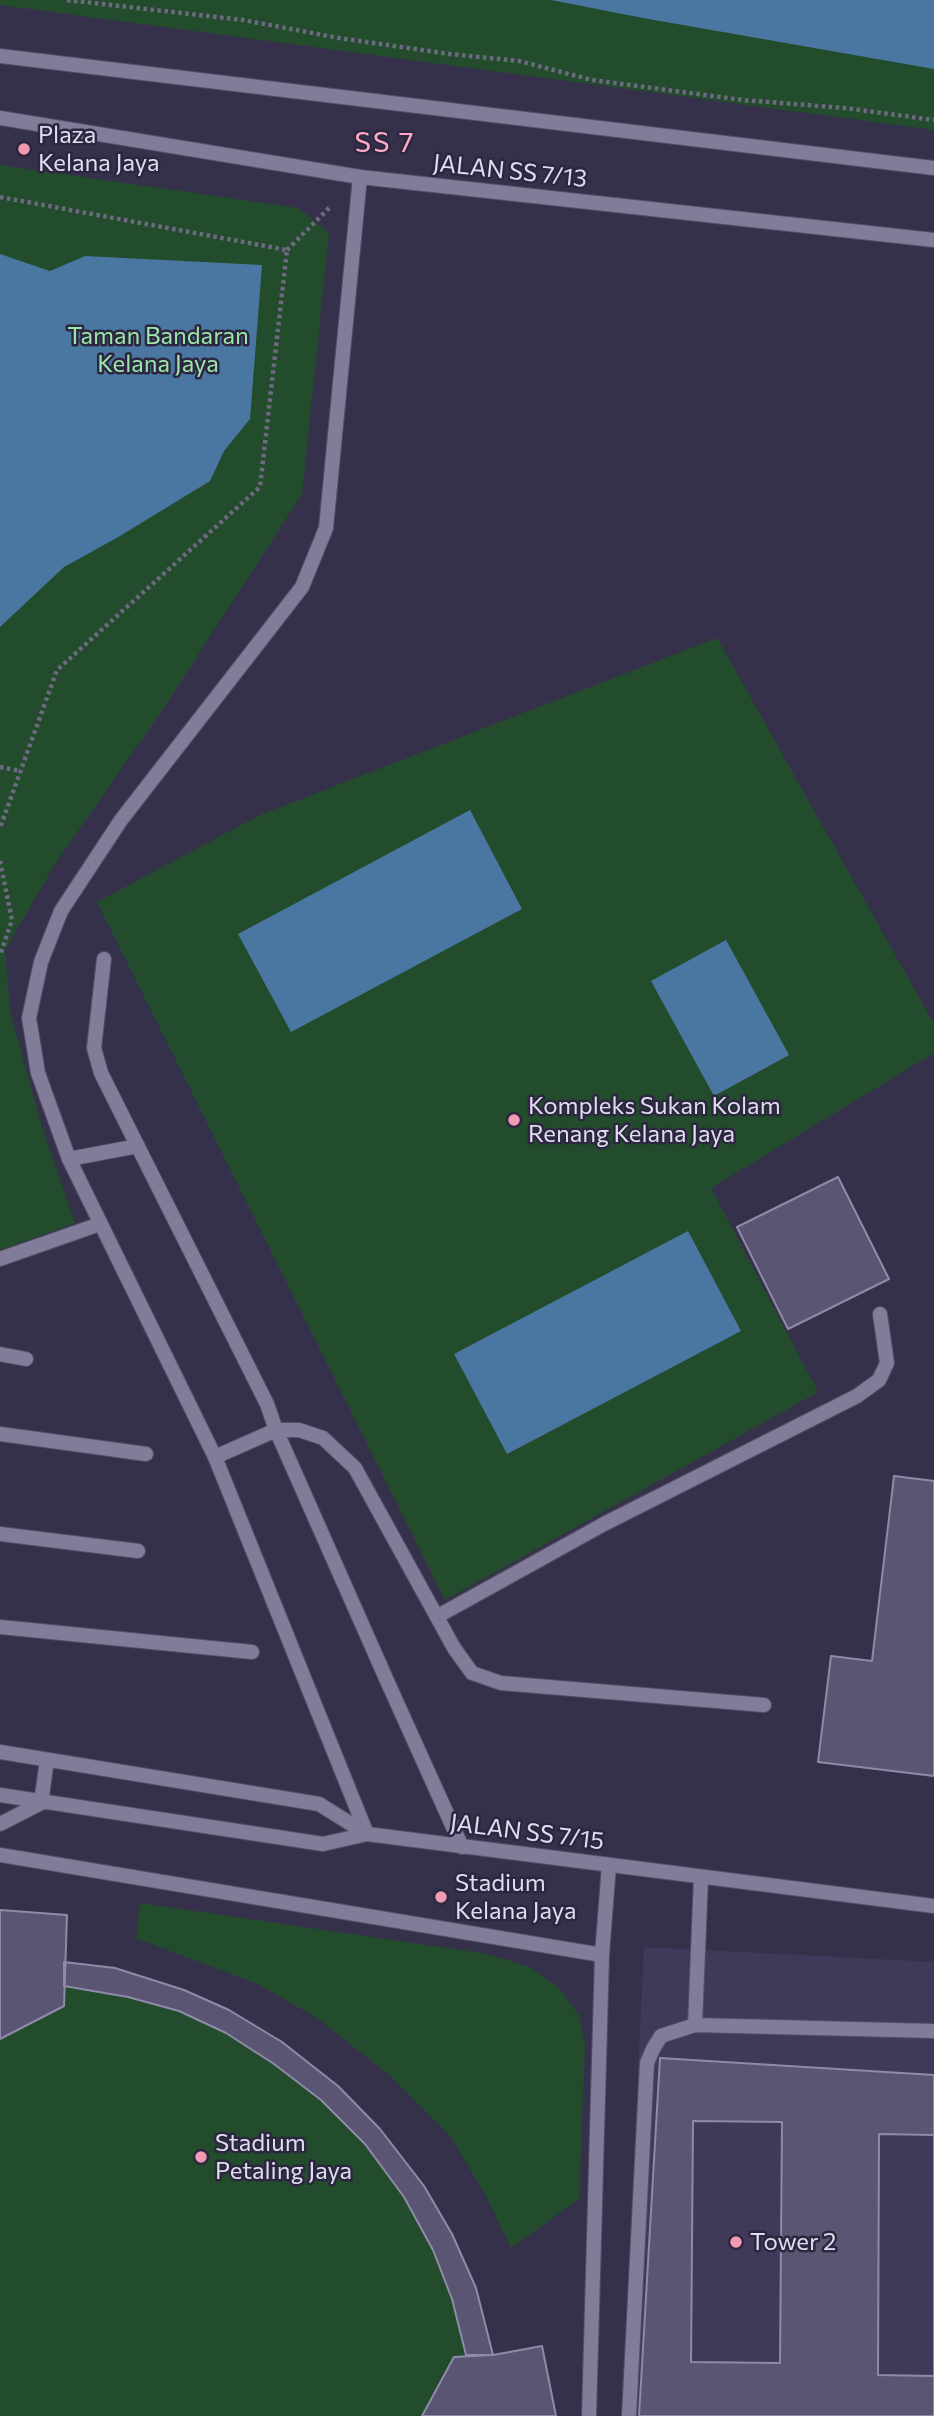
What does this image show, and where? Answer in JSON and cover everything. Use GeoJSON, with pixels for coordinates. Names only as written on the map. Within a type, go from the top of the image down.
{"type":"FeatureCollection","features":[{"type":"Feature","properties":{"kind":"street"},"geometry":{"type":"LineString","coordinates":[[0,56],[934,168]]}},
{"type":"Feature","properties":{"kind":"street","name":"JALAN SS 7/13"},"geometry":{"type":"LineString","coordinates":[[0,118],[360,177],[934,240]]}},
{"type":"Feature","properties":{"kind":"street"},"geometry":{"type":"LineString","coordinates":[[360,177],[326,528],[302,587],[121,820],[61,911],[41,962],[29,1018],[38,1073],[69,1159],[215,1457],[367,1834]]}},
{"type":"Feature","properties":{"kind":"street"},"geometry":{"type":"LineString","coordinates":[[104,959],[93,1048],[101,1073],[267,1404],[276,1430],[462,1847]]}},
{"type":"Feature","properties":{"kind":"street"},"geometry":{"type":"LineString","coordinates":[[69,1159],[138,1146]]}},
{"type":"Feature","properties":{"kind":"street"},"geometry":{"type":"LineString","coordinates":[[0,1259],[100,1224]]}},
{"type":"Feature","properties":{"kind":"street"},"geometry":{"type":"LineString","coordinates":[[438,1616],[604,1524],[857,1396],[879,1380],[887,1363],[880,1314]]}},
{"type":"Feature","properties":{"kind":"street"},"geometry":{"type":"LineString","coordinates":[[0,1354],[26,1359]]}},
{"type":"Feature","properties":{"kind":"street"},"geometry":{"type":"LineString","coordinates":[[215,1457],[276,1430],[299,1430],[323,1438],[355,1468],[454,1648],[472,1673],[500,1683],[764,1705]]}},
{"type":"Feature","properties":{"kind":"street"},"geometry":{"type":"LineString","coordinates":[[0,1433],[146,1454]]}},
{"type":"Feature","properties":{"kind":"street"},"geometry":{"type":"LineString","coordinates":[[0,1534],[138,1551]]}},
{"type":"Feature","properties":{"kind":"street"},"geometry":{"type":"LineString","coordinates":[[0,1627],[252,1652]]}},
{"type":"Feature","properties":{"kind":"street"},"geometry":{"type":"LineString","coordinates":[[0,1752],[319,1804],[367,1834]]}},
{"type":"Feature","properties":{"kind":"street"},"geometry":{"type":"LineString","coordinates":[[0,1824],[41,1802],[47,1760]]}},
{"type":"Feature","properties":{"kind":"street","name":"JALAN SS 7/15"},"geometry":{"type":"LineString","coordinates":[[0,1795],[323,1844],[367,1834],[934,1906]]}},
{"type":"Feature","properties":{"kind":"street"},"geometry":{"type":"LineString","coordinates":[[0,1854],[602,1955]]}},
{"type":"Feature","properties":{"kind":"street"},"geometry":{"type":"LineString","coordinates":[[589,2416],[602,1955],[609,1865]]}},
{"type":"Feature","properties":{"kind":"street"},"geometry":{"type":"LineString","coordinates":[[695,2025],[701,1877]]}},
{"type":"Feature","properties":{"kind":"street"},"geometry":{"type":"LineString","coordinates":[[629,2416],[648,2063],[661,2036],[695,2025],[934,2031]]}},
{"type":"Feature","properties":{"kind":"path"},"geometry":{"type":"LineString","coordinates":[[67,0],[243,20],[339,38],[519,61],[592,80],[743,100],[845,108],[934,120]]}},
{"type":"Feature","properties":{"kind":"path"},"geometry":{"type":"LineString","coordinates":[[0,828],[57,670],[260,488],[287,250],[360,177]]}},
{"type":"Feature","properties":{"kind":"path"},"geometry":{"type":"LineString","coordinates":[[0,197],[287,250]]}},
{"type":"Feature","properties":{"kind":"path"},"geometry":{"type":"LineString","coordinates":[[0,767],[21,771]]}},
{"type":"Feature","properties":{"kind":"path"},"geometry":{"type":"LineString","coordinates":[[0,861],[12,920],[0,956]]}},
{"type":"Feature","properties":{"kind":"shaded area"},"geometry":{"type":"Polygon","coordinates":[[[644,1947],[934,1962],[934,2416],[622,2416],[644,1947]]]}},
{"type":"Feature","properties":{"kind":"green space"},"geometry":{"type":"Polygon","coordinates":[[[0,0],[934,0],[934,130],[0,5],[0,0]]]}},
{"type":"Feature","properties":{"kind":"green space","name":"Taman Bandaran Kelana Jaya"},"geometry":{"type":"Polygon","coordinates":[[[0,165],[298,208],[329,233],[302,494],[165,706],[55,864],[5,950],[10,1012],[42,1127],[75,1223],[0,1250],[0,165]]]}},
{"type":"Feature","properties":{"kind":"green space","name":"Kompleks Sukan Kolam Renang Kelana Jaya"},"geometry":{"type":"Polygon","coordinates":[[[717,638],[934,1024],[934,1053],[711,1188],[818,1392],[445,1600],[97,902],[260,815],[717,638]]]}},
{"type":"Feature","properties":{"kind":"green space"},"geometry":{"type":"Polygon","coordinates":[[[140,1903],[488,1954],[532,1968],[561,1990],[579,2016],[585,2044],[579,2199],[511,2248],[485,2194],[451,2137],[387,2073],[317,2018],[258,1984],[136,1938],[140,1903]]]}},
{"type":"Feature","properties":{"kind":"green space","name":"Stadium Petaling Jaya"},"geometry":{"type":"Polygon","coordinates":[[[0,1910],[67,1915],[65,1962],[115,1968],[184,1990],[229,2010],[282,2042],[338,2086],[380,2129],[424,2186],[452,2234],[476,2288],[493,2355],[542,2346],[556,2416],[0,2416],[0,1910]]]}},
{"type":"Feature","properties":{"kind":"water"},"geometry":{"type":"Polygon","coordinates":[[[551,0],[934,0],[934,69],[643,18],[551,0]]]}},
{"type":"Feature","properties":{"kind":"water"},"geometry":{"type":"Polygon","coordinates":[[[0,254],[50,271],[85,256],[262,265],[250,419],[224,451],[210,481],[64,567],[0,627],[0,254]]]}},
{"type":"Feature","properties":{"kind":"water"},"geometry":{"type":"Polygon","coordinates":[[[470,810],[522,909],[291,1032],[238,934],[470,810]]]}},
{"type":"Feature","properties":{"kind":"water"},"geometry":{"type":"Polygon","coordinates":[[[726,940],[789,1055],[714,1096],[651,981],[726,940]]]}},
{"type":"Feature","properties":{"kind":"water"},"geometry":{"type":"Polygon","coordinates":[[[688,1231],[741,1331],[507,1454],[454,1354],[688,1231]]]}},
{"type":"Feature","properties":{"kind":"building"},"geometry":{"type":"Polygon","coordinates":[[[838,1177],[889,1279],[788,1329],[737,1227],[838,1177]]]}},
{"type":"Feature","properties":{"kind":"building"},"geometry":{"type":"Polygon","coordinates":[[[894,1476],[934,1481],[934,1776],[818,1762],[831,1656],[872,1661],[894,1476]]]}},
{"type":"Feature","properties":{"kind":"building"},"geometry":{"type":"Polygon","coordinates":[[[0,1910],[67,1915],[64,2006],[0,2039],[0,1910]]]}},
{"type":"Feature","properties":{"kind":"building"},"geometry":{"type":"Polygon","coordinates":[[[64,1962],[115,1968],[184,1990],[229,2010],[282,2042],[338,2086],[380,2129],[424,2186],[452,2234],[476,2288],[493,2355],[466,2355],[452,2299],[433,2250],[404,2197],[365,2144],[321,2100],[274,2064],[226,2033],[179,2011],[128,1997],[64,1986],[64,1962]]]}},
{"type":"Feature","properties":{"kind":"building"},"geometry":{"type":"Polygon","coordinates":[[[660,2058],[934,2075],[934,2416],[639,2416],[660,2058]]]}},
{"type":"Feature","properties":{"kind":"building","name":"Tower 2"},"geometry":{"type":"Polygon","coordinates":[[[693,2121],[782,2122],[780,2363],[691,2362],[693,2121]]]}},
{"type":"Feature","properties":{"kind":"building"},"geometry":{"type":"Polygon","coordinates":[[[879,2134],[934,2135],[934,2376],[878,2375],[879,2134]]]}},
{"type":"Feature","properties":{"kind":"building"},"geometry":{"type":"Polygon","coordinates":[[[542,2346],[556,2416],[422,2416],[454,2357],[493,2355],[542,2346]]]}},
{"type":"Feature","properties":{"kind":"place","name":"Plaza Kelana Jaya"},"geometry":{"type":"Point","coordinates":[24,149]}},
{"type":"Feature","properties":{"kind":"place","name":"Kompleks Sukan Kolam Renang Kelana Jaya"},"geometry":{"type":"Point","coordinates":[514,1120]}},
{"type":"Feature","properties":{"kind":"place","name":"Stadium Kelana Jaya"},"geometry":{"type":"Point","coordinates":[441,1897]}},
{"type":"Feature","properties":{"kind":"place","name":"Stadium Petaling Jaya"},"geometry":{"type":"Point","coordinates":[201,2157]}},
{"type":"Feature","properties":{"kind":"place","name":"Tower 2"},"geometry":{"type":"Point","coordinates":[736,2242]}},
{"type":"Feature","properties":{"kind":"district","name":"SS 7"},"geometry":{"type":"Point","coordinates":[385,143]}}]}
